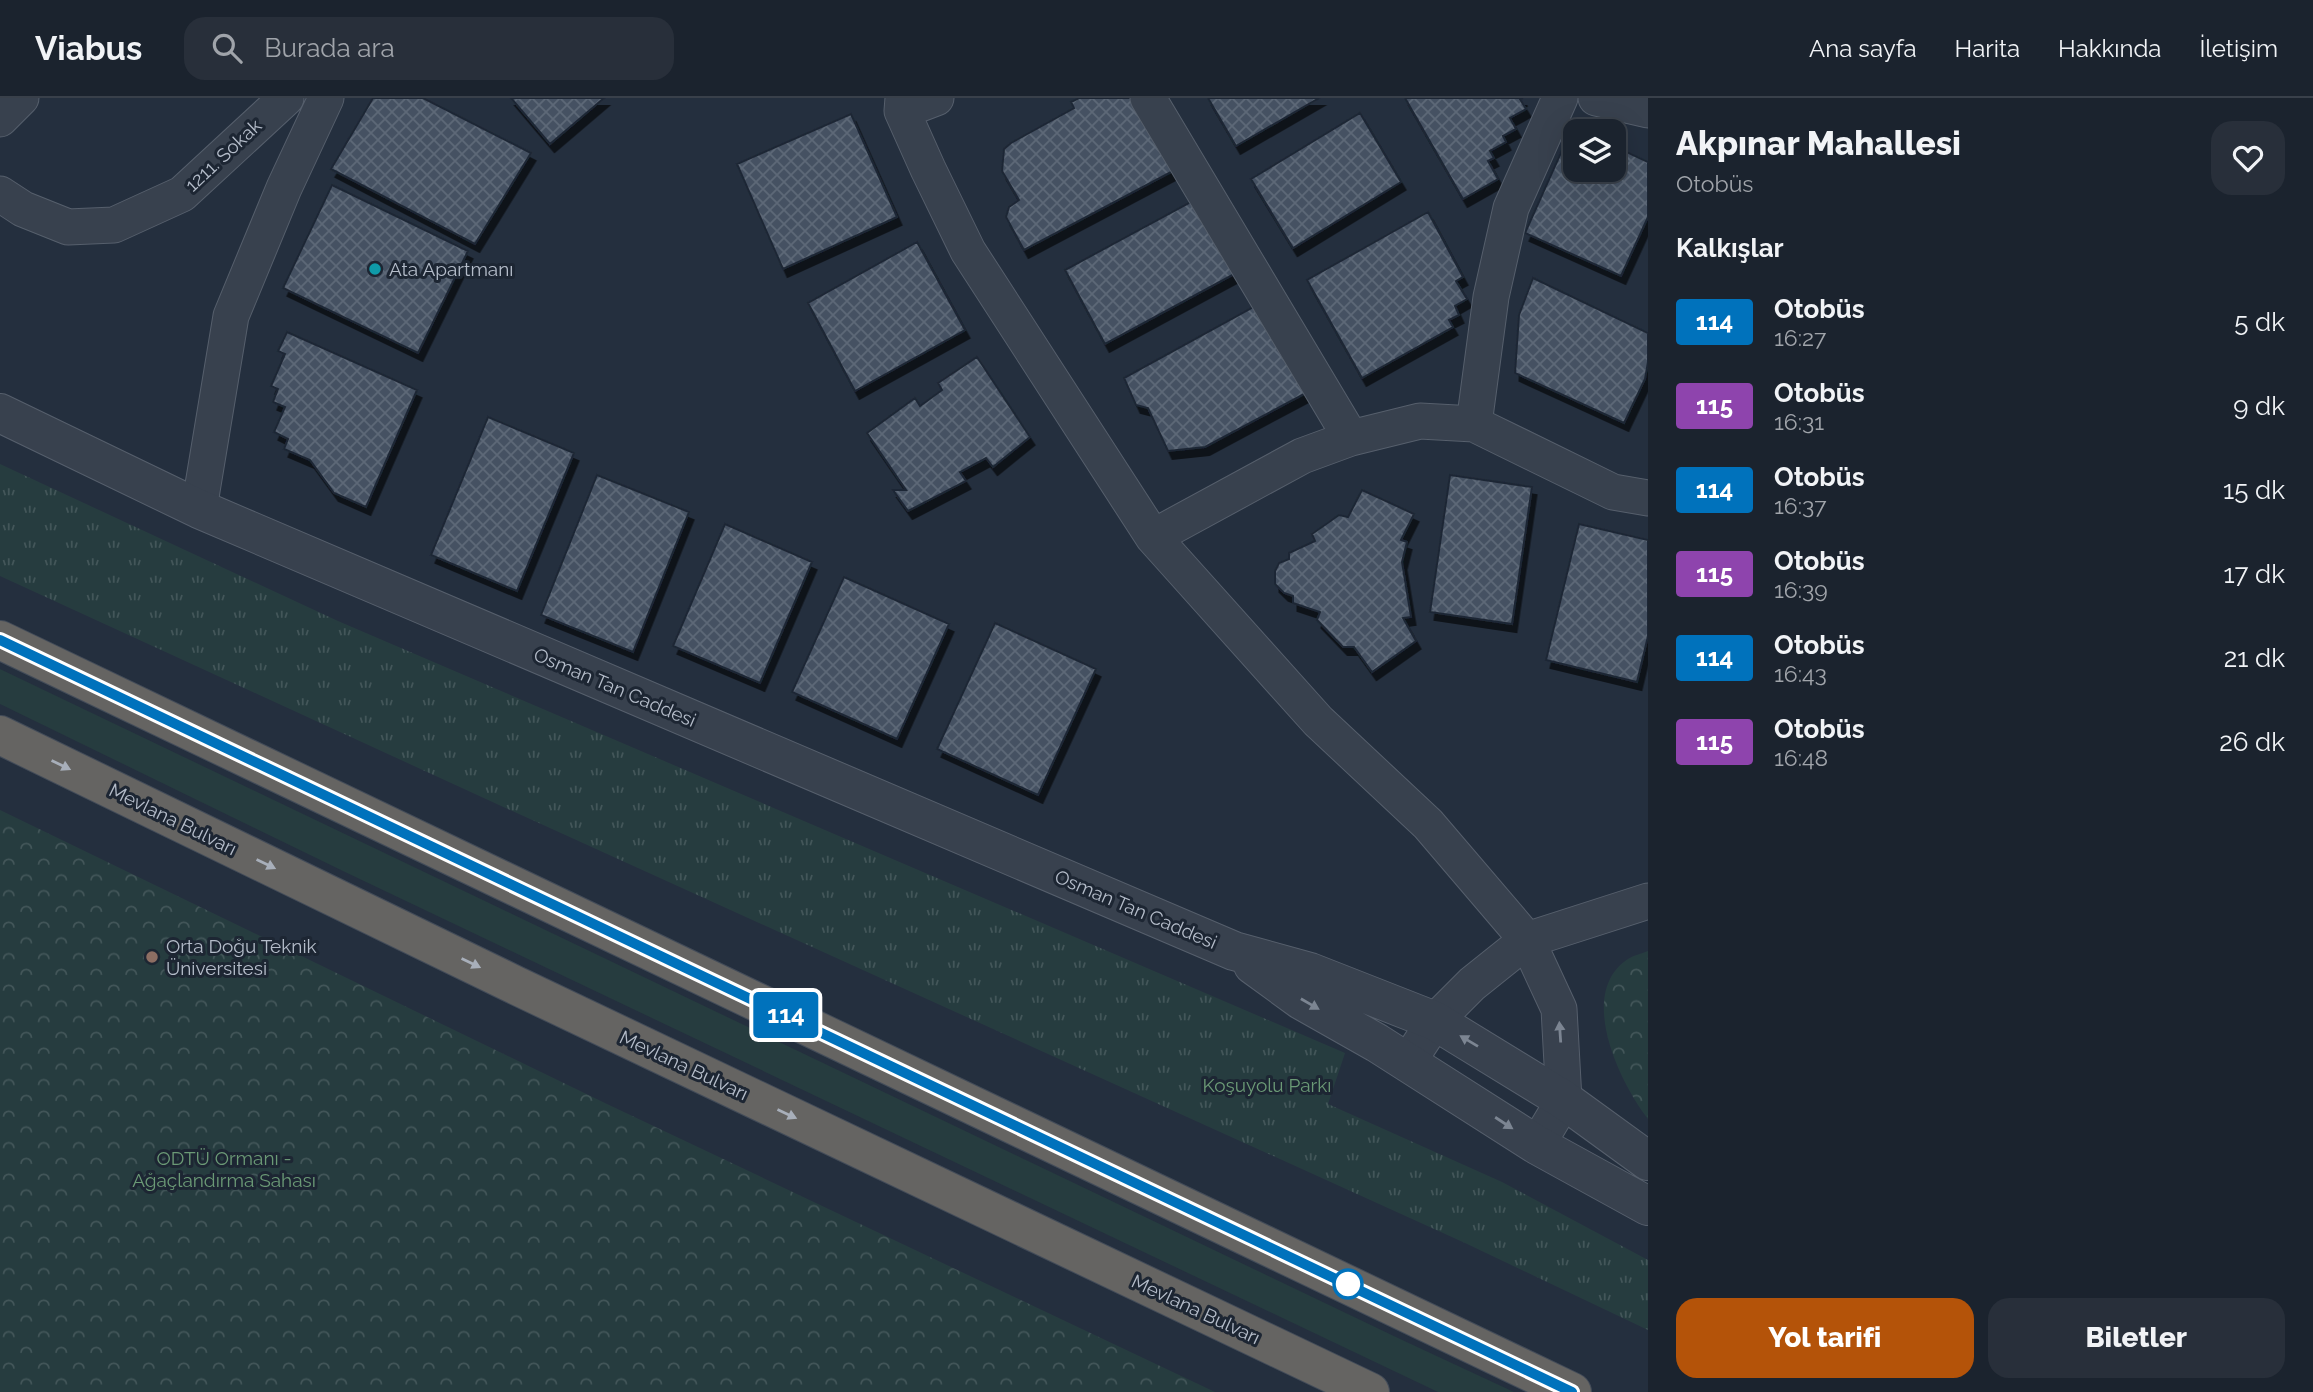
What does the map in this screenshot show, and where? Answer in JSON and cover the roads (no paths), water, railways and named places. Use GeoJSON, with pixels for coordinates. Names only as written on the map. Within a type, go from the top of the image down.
{"type":"FeatureCollection","features":[{"type":"Feature","properties":{"kind":"highway"},"geometry":{"type":"LineString","coordinates":[[0,640],[1572,1392]]}},
{"type":"Feature","properties":{"kind":"highway","name":"Mevlana Bulvarı"},"geometry":{"type":"LineString","coordinates":[[0,735],[527,991],[1370,1392]]}},
{"type":"Feature","properties":{"kind":"street"},"geometry":{"type":"LineString","coordinates":[[0,119],[21,98]]}},
{"type":"Feature","properties":{"kind":"street","name":"1211. Sokak"},"geometry":{"type":"LineString","coordinates":[[0,194],[23,209],[68,227],[114,225],[182,194],[286,98]]}},
{"type":"Feature","properties":{"kind":"street"},"geometry":{"type":"LineString","coordinates":[[199,509],[231,316],[284,188],[326,98]]}},
{"type":"Feature","properties":{"kind":"street"},"geometry":{"type":"LineString","coordinates":[[936,98],[903,104],[928,169],[968,251],[1153,537],[1318,721],[1428,824],[1527,940],[1559,1009],[1564,1100],[1537,1145]]}},
{"type":"Feature","properties":{"kind":"street"},"geometry":{"type":"LineString","coordinates":[[1148,98],[1351,438]]}},
{"type":"Feature","properties":{"kind":"street"},"geometry":{"type":"LineString","coordinates":[[1474,424],[1491,297],[1511,208],[1560,98]]}},
{"type":"Feature","properties":{"kind":"street"},"geometry":{"type":"LineString","coordinates":[[1597,98],[1648,110]]}},
{"type":"Feature","properties":{"kind":"street","name":"Osman Tan Caddesi"},"geometry":{"type":"LineString","coordinates":[[0,413],[199,509],[1234,951],[1310,972],[1435,1021],[1564,1100],[1648,1161]]}},
{"type":"Feature","properties":{"kind":"street"},"geometry":{"type":"LineString","coordinates":[[1153,537],[1302,456],[1351,438],[1420,421],[1474,424],[1613,492],[1648,498]]}},
{"type":"Feature","properties":{"kind":"street"},"geometry":{"type":"LineString","coordinates":[[1408,1062],[1435,1021],[1472,984],[1527,940],[1648,901]]}},
{"type":"Feature","properties":{"kind":"street","name":"Osman Tan Caddesi"},"geometry":{"type":"LineString","coordinates":[[1234,951],[1301,1000],[1408,1062],[1537,1145],[1648,1206]]}},
{"type":"Feature","properties":{"kind":"place","name":"Ata Apartmanı"},"geometry":{"type":"Point","coordinates":[375,269]}},
{"type":"Feature","properties":{"kind":"place","name":"Orta Doğu Teknik Üniversitesi"},"geometry":{"type":"Point","coordinates":[152,957]}},
{"type":"Feature","properties":{"kind":"park label","name":"Koşuyolu Parkı"},"geometry":{"type":"Point","coordinates":[1267,1085]}},
{"type":"Feature","properties":{"kind":"park label","name":"ODTÜ Ormanı - Ağaçlandırma Sahası"},"geometry":{"type":"Point","coordinates":[224,1169]}}]}
